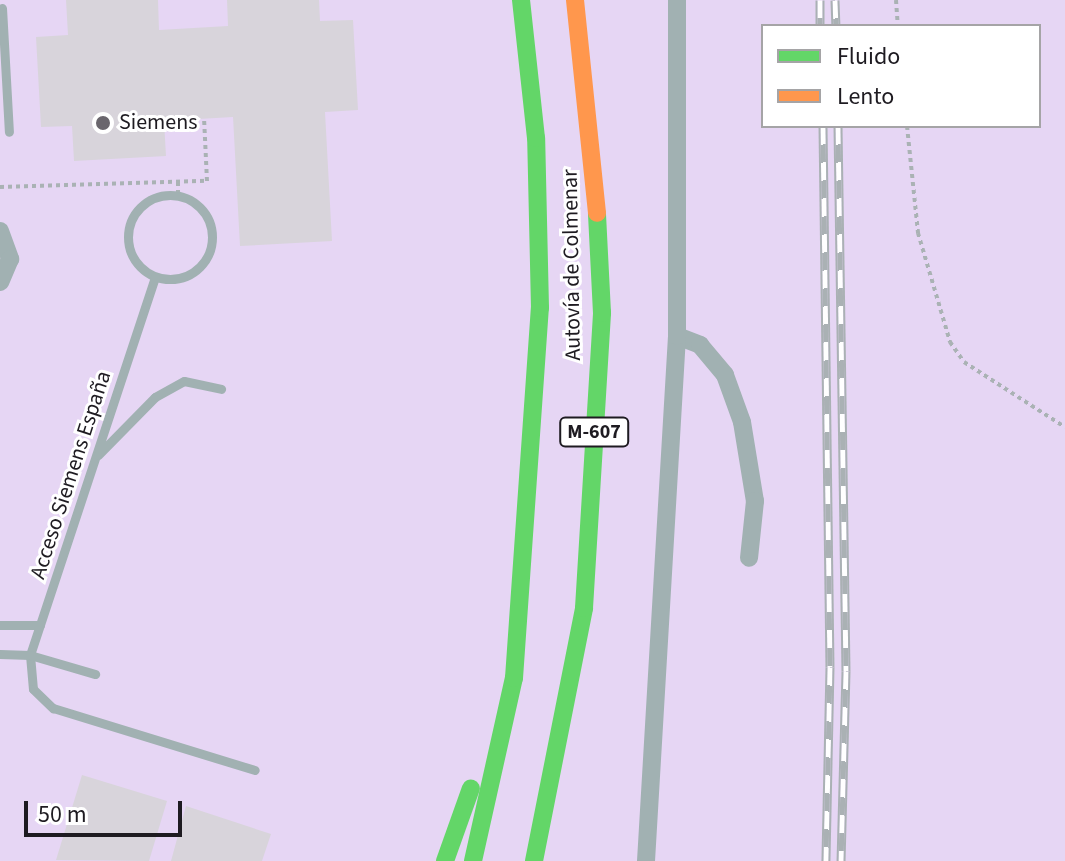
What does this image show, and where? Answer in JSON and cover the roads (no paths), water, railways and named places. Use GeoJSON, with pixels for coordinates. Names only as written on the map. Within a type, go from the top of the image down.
{"type":"FeatureCollection","features":[{"type":"Feature","properties":{"kind":"highway","name":"Autovía de Colmenar"},"geometry":{"type":"LineString","coordinates":[[473,861],[514,678],[540,308],[536,138],[521,0]]}},
{"type":"Feature","properties":{"kind":"highway","name":"Autovía de Colmenar"},"geometry":{"type":"LineString","coordinates":[[534,861],[584,608],[602,313],[593,142],[575,0]]}},
{"type":"Feature","properties":{"kind":"highway"},"geometry":{"type":"LineString","coordinates":[[445,861],[470,795],[523,582]]}},
{"type":"Feature","properties":{"kind":"street"},"geometry":{"type":"LineString","coordinates":[[646,861],[677,336],[677,0]]}},
{"type":"Feature","properties":{"kind":"street"},"geometry":{"type":"LineString","coordinates":[[0,231],[10,259],[0,282]]}},
{"type":"Feature","properties":{"kind":"street"},"geometry":{"type":"LineString","coordinates":[[677,336],[700,345],[725,375],[742,422],[755,501],[749,558]]}},
{"type":"Feature","properties":{"kind":"lane"},"geometry":{"type":"LineString","coordinates":[[3,5],[9,132]]}},
{"type":"Feature","properties":{"kind":"lane"},"geometry":{"type":"LineString","coordinates":[[178,195],[207,217],[211,250],[201,267],[183,278],[155,277],[130,253],[127,234],[146,201],[178,195]]}},
{"type":"Feature","properties":{"kind":"lane","name":"Acceso Siemens España"},"geometry":{"type":"LineString","coordinates":[[30,655],[155,277]]}},
{"type":"Feature","properties":{"kind":"lane"},"geometry":{"type":"LineString","coordinates":[[95,459],[165,392],[184,381],[221,389]]}},
{"type":"Feature","properties":{"kind":"lane"},"geometry":{"type":"LineString","coordinates":[[0,625],[40,625]]}},
{"type":"Feature","properties":{"kind":"lane"},"geometry":{"type":"LineString","coordinates":[[0,654],[30,655],[95,674]]}},
{"type":"Feature","properties":{"kind":"lane"},"geometry":{"type":"LineString","coordinates":[[30,655],[33,689],[53,708],[255,770]]}},
{"type":"Feature","properties":{"kind":"railway"},"geometry":{"type":"LineString","coordinates":[[820,0],[820,24]]}},
{"type":"Feature","properties":{"kind":"railway"},"geometry":{"type":"LineString","coordinates":[[835,0],[836,24]]}},
{"type":"Feature","properties":{"kind":"railway"},"geometry":{"type":"LineString","coordinates":[[823,128],[830,667],[826,861]]}},
{"type":"Feature","properties":{"kind":"railway"},"geometry":{"type":"LineString","coordinates":[[838,128],[846,671],[841,861]]}},
{"type":"Feature","properties":{"kind":"place","name":"Siemens"},"geometry":{"type":"Point","coordinates":[103,123]}}]}
